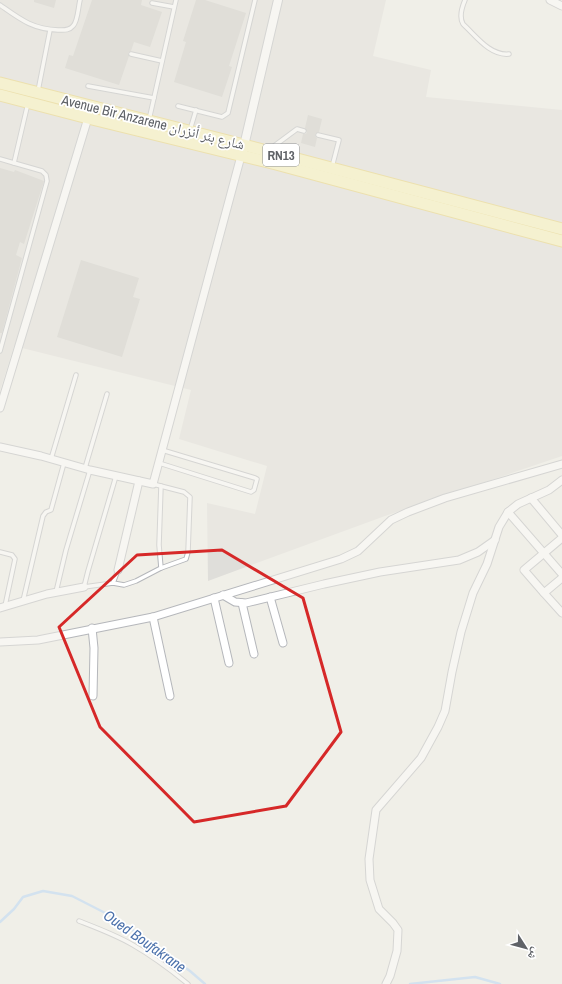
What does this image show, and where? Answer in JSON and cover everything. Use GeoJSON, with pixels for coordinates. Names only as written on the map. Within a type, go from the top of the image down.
{"type":"FeatureCollection","features":[{"type":"Feature","properties":{"kind":"main road","name":"Avenue Bir Anzarene شارع بئر أنزران"},"geometry":{"type":"LineString","coordinates":[[0,83],[190,131],[242,151],[267,151],[562,229]]}},
{"type":"Feature","properties":{"kind":"main road","name":"Avenue Bir Anzarene شارع بئر أنزران"},"geometry":{"type":"LineString","coordinates":[[0,95],[88,118],[242,151],[562,241]]}},
{"type":"Feature","properties":{"kind":"street"},"geometry":{"type":"LineString","coordinates":[[0,447],[153,484],[242,151],[278,0]]}},
{"type":"Feature","properties":{"kind":"street"},"geometry":{"type":"LineString","coordinates":[[553,1],[562,6]]}},
{"type":"Feature","properties":{"kind":"street"},"geometry":{"type":"LineString","coordinates":[[0,408],[88,118]]}},
{"type":"Feature","properties":{"kind":"street"},"geometry":{"type":"LineString","coordinates":[[0,642],[38,640],[153,617],[341,559],[358,551],[391,520],[408,512],[445,498],[562,464]]}},
{"type":"Feature","properties":{"kind":"street"},"geometry":{"type":"LineString","coordinates":[[386,984],[390,976],[397,951],[398,930],[379,909],[370,880],[369,859],[376,810],[421,758],[445,711],[461,632],[473,593],[486,564],[499,527],[508,512],[518,504],[549,490],[562,480]]}},
{"type":"Feature","properties":{"kind":"street"},"geometry":{"type":"LineString","coordinates":[[118,570],[139,481]]}},
{"type":"Feature","properties":{"kind":"street"},"geometry":{"type":"LineString","coordinates":[[530,498],[562,535]]}},
{"type":"Feature","properties":{"kind":"street"},"geometry":{"type":"LineString","coordinates":[[508,512],[562,574]]}},
{"type":"Feature","properties":{"kind":"street"},"geometry":{"type":"LineString","coordinates":[[562,538],[524,570],[562,613]]}},
{"type":"Feature","properties":{"kind":"street"},"geometry":{"type":"LineString","coordinates":[[223,595],[235,602],[242,602],[380,572],[459,560],[478,552],[495,540]]}},
{"type":"Feature","properties":{"kind":"street"},"geometry":{"type":"LineString","coordinates":[[544,593],[562,578]]}},
{"type":"Feature","properties":{"kind":"street"},"geometry":{"type":"LineString","coordinates":[[2,607],[56,592],[84,587]]}},
{"type":"Feature","properties":{"kind":"street"},"geometry":{"type":"LineString","coordinates":[[270,597],[283,643]]}},
{"type":"Feature","properties":{"kind":"street"},"geometry":{"type":"LineString","coordinates":[[214,598],[229,663]]}},
{"type":"Feature","properties":{"kind":"street"},"geometry":{"type":"LineString","coordinates":[[242,602],[254,654]]}},
{"type":"Feature","properties":{"kind":"street"},"geometry":{"type":"LineString","coordinates":[[153,617],[170,696]]}},
{"type":"Feature","properties":{"kind":"street"},"geometry":{"type":"LineString","coordinates":[[92,628],[94,648],[93,696]]}},
{"type":"Feature","properties":{"kind":"lane"},"geometry":{"type":"LineString","coordinates":[[0,5],[25,22],[37,27],[50,30],[64,30],[70,29],[74,26],[80,0]]}},
{"type":"Feature","properties":{"kind":"lane"},"geometry":{"type":"LineString","coordinates":[[149,121],[176,0]]}},
{"type":"Feature","properties":{"kind":"lane"},"geometry":{"type":"LineString","coordinates":[[178,106],[222,117],[228,113],[255,0]]}},
{"type":"Feature","properties":{"kind":"lane"},"geometry":{"type":"LineString","coordinates":[[465,0],[461,15],[463,24],[490,49],[502,55],[509,54]]}},
{"type":"Feature","properties":{"kind":"lane"},"geometry":{"type":"LineString","coordinates":[[152,2],[174,8]]}},
{"type":"Feature","properties":{"kind":"lane"},"geometry":{"type":"LineString","coordinates":[[38,92],[50,30]]}},
{"type":"Feature","properties":{"kind":"lane"},"geometry":{"type":"LineString","coordinates":[[131,54],[162,61]]}},
{"type":"Feature","properties":{"kind":"lane"},"geometry":{"type":"LineString","coordinates":[[88,86],[154,98]]}},
{"type":"Feature","properties":{"kind":"lane"},"geometry":{"type":"LineString","coordinates":[[14,163],[28,102]]}},
{"type":"Feature","properties":{"kind":"lane"},"geometry":{"type":"LineString","coordinates":[[190,131],[196,110]]}},
{"type":"Feature","properties":{"kind":"lane"},"geometry":{"type":"LineString","coordinates":[[267,151],[298,129],[304,131]]}},
{"type":"Feature","properties":{"kind":"lane"},"geometry":{"type":"LineString","coordinates":[[318,135],[339,140],[332,168]]}},
{"type":"Feature","properties":{"kind":"lane"},"geometry":{"type":"LineString","coordinates":[[0,159],[42,171],[46,175],[47,181],[0,352]]}},
{"type":"Feature","properties":{"kind":"lane"},"geometry":{"type":"LineString","coordinates":[[51,459],[76,375]]}},
{"type":"Feature","properties":{"kind":"lane"},"geometry":{"type":"LineString","coordinates":[[56,592],[107,394]]}},
{"type":"Feature","properties":{"kind":"lane"},"geometry":{"type":"LineString","coordinates":[[158,463],[251,492],[254,490],[257,482],[257,479],[255,478],[162,450]]}},
{"type":"Feature","properties":{"kind":"lane"},"geometry":{"type":"LineString","coordinates":[[23,601],[44,516],[46,512],[51,510],[64,462]]}},
{"type":"Feature","properties":{"kind":"lane"},"geometry":{"type":"LineString","coordinates":[[116,476],[84,587],[113,583],[124,585],[136,581],[161,568],[183,561],[188,556],[191,504],[190,497],[184,492],[153,484]]}},
{"type":"Feature","properties":{"kind":"lane"},"geometry":{"type":"LineString","coordinates":[[161,486],[159,545],[161,568]]}},
{"type":"Feature","properties":{"kind":"lane"},"geometry":{"type":"LineString","coordinates":[[0,552],[12,555],[15,559],[2,607]]}},
{"type":"Feature","properties":{"kind":"lane"},"geometry":{"type":"LineString","coordinates":[[113,583],[118,570]]}},
{"type":"Feature","properties":{"kind":"lane"},"geometry":{"type":"LineString","coordinates":[[79,921],[113,935],[132,945],[170,970],[188,984]]}},
{"type":"Feature","properties":{"kind":"highlighted area"},"geometry":{"type":"Polygon","coordinates":[[[222,550],[303,598],[341,732],[286,806],[194,822],[100,727],[59,627],[137,555],[222,550]]]}},
{"type":"Feature","properties":{"kind":"shaded area"},"geometry":{"type":"Polygon","coordinates":[[[0,0],[386,0],[373,56],[431,70],[426,97],[562,110],[562,456],[385,516],[208,581],[207,503],[255,514],[267,466],[179,439],[191,390],[14,346],[0,391],[0,0]]]}},
{"type":"Feature","properties":{"kind":"building"},"geometry":{"type":"Polygon","coordinates":[[[34,0],[56,0],[54,8],[34,2],[34,0]]]}},
{"type":"Feature","properties":{"kind":"building"},"geometry":{"type":"Polygon","coordinates":[[[92,0],[142,0],[141,5],[162,12],[150,47],[134,42],[131,51],[128,53],[129,56],[119,85],[65,68],[69,55],[73,56],[92,0]]]}},
{"type":"Feature","properties":{"kind":"building"},"geometry":{"type":"Polygon","coordinates":[[[196,0],[205,0],[246,13],[229,66],[232,67],[222,97],[174,82],[186,42],[183,41],[196,0]]]}},
{"type":"Feature","properties":{"kind":"building"},"geometry":{"type":"Polygon","coordinates":[[[308,115],[322,119],[319,132],[315,134],[317,138],[315,147],[301,143],[303,134],[306,134],[307,132],[305,128],[308,115]]]}},
{"type":"Feature","properties":{"kind":"building"},"geometry":{"type":"Polygon","coordinates":[[[0,168],[14,172],[15,170],[44,181],[24,244],[20,242],[16,255],[22,258],[2,333],[0,333],[0,168]]]}},
{"type":"Feature","properties":{"kind":"building"},"geometry":{"type":"Polygon","coordinates":[[[81,260],[139,278],[133,297],[140,299],[122,357],[57,337],[81,260]]]}},
{"type":"Feature","properties":{"kind":"waterway","name":"Oued Boufakrane"},"geometry":{"type":"LineString","coordinates":[[0,922],[14,909],[23,897],[43,891],[72,896],[117,919],[190,971],[205,984]]}},
{"type":"Feature","properties":{"kind":"waterway","name":"Oued Boufakrane"},"geometry":{"type":"LineString","coordinates":[[410,984],[475,977],[500,984]]}}]}
